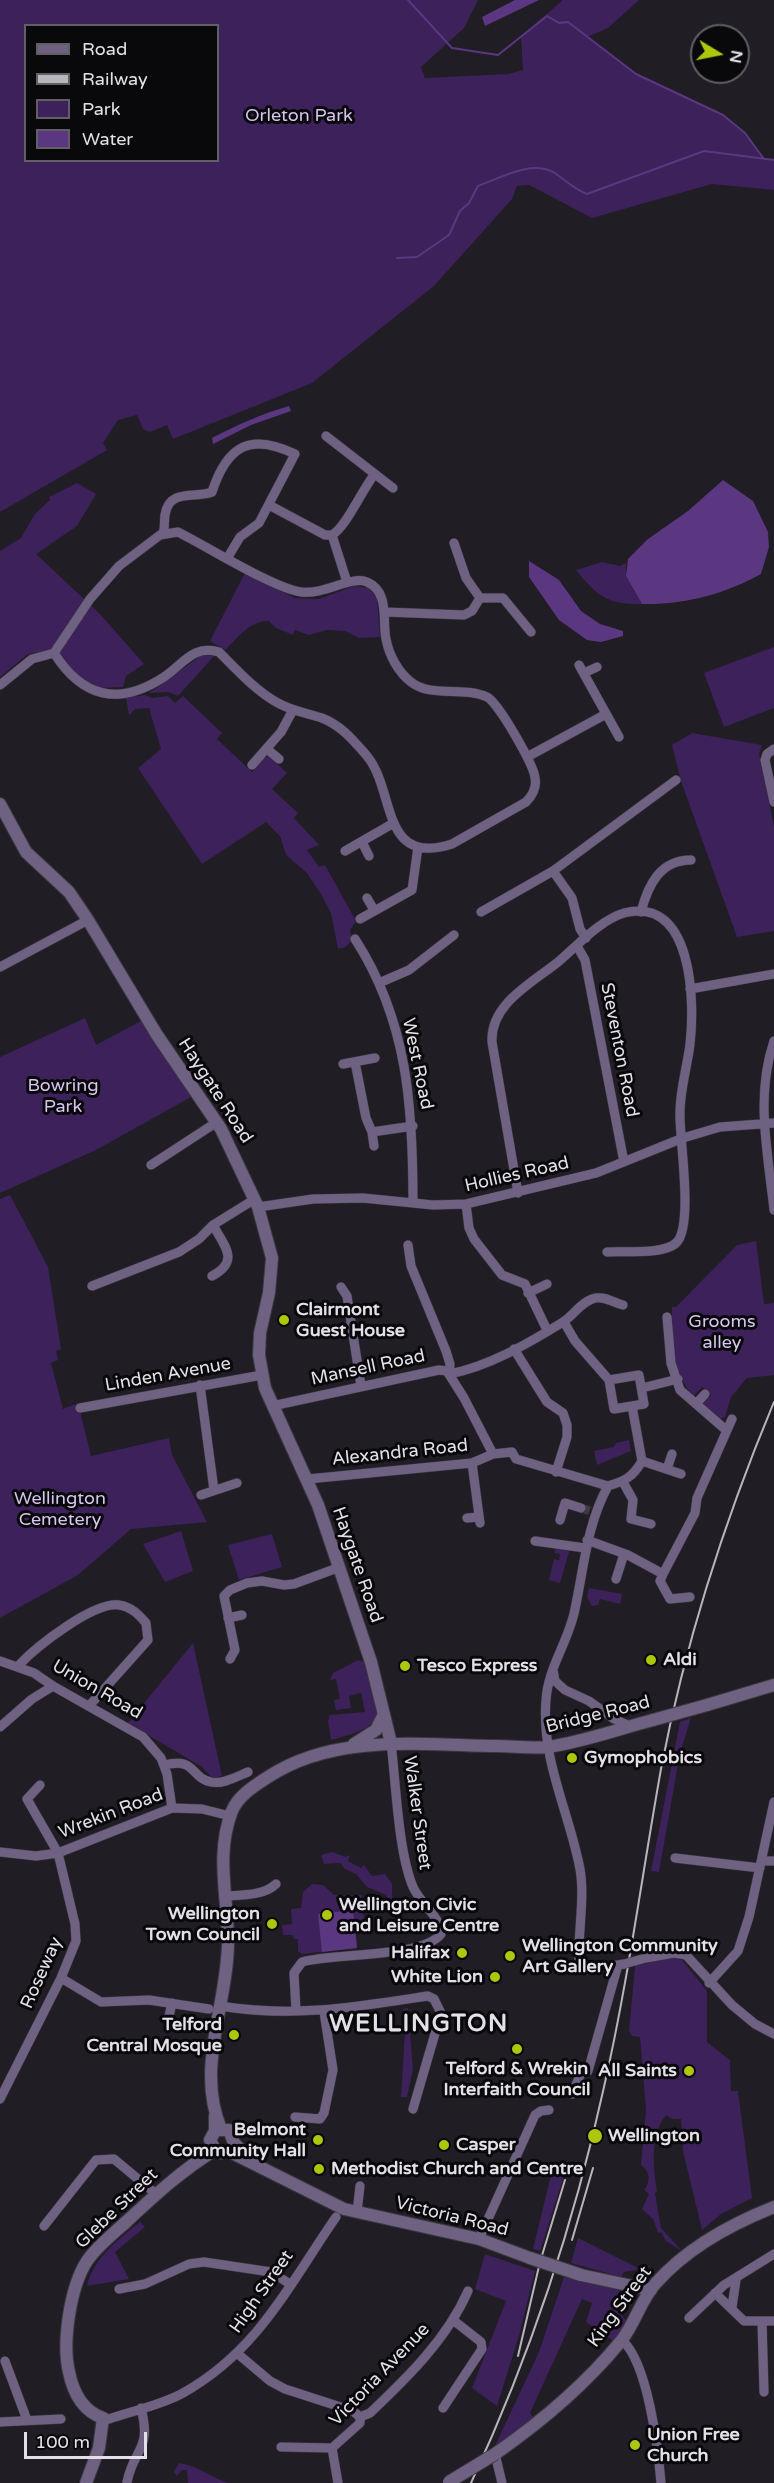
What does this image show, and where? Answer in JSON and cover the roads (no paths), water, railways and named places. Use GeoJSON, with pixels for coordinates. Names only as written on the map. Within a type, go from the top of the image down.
{"type":"FeatureCollection","features":[{"type":"Feature","properties":{"kind":"street"},"geometry":{"type":"LineString","coordinates":[[326,436],[393,488]]}},
{"type":"Feature","properties":{"kind":"street"},"geometry":{"type":"LineString","coordinates":[[163,534],[168,505],[175,497],[192,494],[201,496],[212,492],[221,465],[236,450],[261,442],[295,454],[259,523],[235,544],[228,557]]}},
{"type":"Feature","properties":{"kind":"street"},"geometry":{"type":"LineString","coordinates":[[269,505],[325,535],[332,535],[339,531],[361,491],[374,475]]}},
{"type":"Feature","properties":{"kind":"street"},"geometry":{"type":"LineString","coordinates":[[0,686],[32,659],[54,653],[90,599],[120,566],[163,534],[178,532],[298,592],[329,590],[358,580],[372,585],[382,597],[386,640],[391,657],[411,682],[423,688],[477,693],[492,699],[527,757],[535,776],[532,796],[526,802],[452,844],[441,847],[418,847],[403,838],[392,824],[375,771],[348,734],[324,719],[292,710],[270,698],[219,652],[208,648],[199,650],[164,676],[144,687],[109,694],[95,693],[82,686],[64,669],[54,653]]}},
{"type":"Feature","properties":{"kind":"street"},"geometry":{"type":"LineString","coordinates":[[332,535],[347,582]]}},
{"type":"Feature","properties":{"kind":"street"},"geometry":{"type":"LineString","coordinates":[[454,543],[466,578],[480,598]]}},
{"type":"Feature","properties":{"kind":"street"},"geometry":{"type":"LineString","coordinates":[[385,612],[464,615],[472,611],[480,598]]}},
{"type":"Feature","properties":{"kind":"street"},"geometry":{"type":"LineString","coordinates":[[480,598],[503,598],[531,632]]}},
{"type":"Feature","properties":{"kind":"street"},"geometry":{"type":"LineString","coordinates":[[597,667],[582,669],[619,737]]}},
{"type":"Feature","properties":{"kind":"street"},"geometry":{"type":"LineString","coordinates":[[252,765],[289,721],[292,710]]}},
{"type":"Feature","properties":{"kind":"street"},"geometry":{"type":"LineString","coordinates":[[527,757],[606,714]]}},
{"type":"Feature","properties":{"kind":"street"},"geometry":{"type":"LineString","coordinates":[[267,748],[279,759]]}},
{"type":"Feature","properties":{"kind":"street"},"geometry":{"type":"LineString","coordinates":[[774,749],[767,754],[765,760],[774,802]]}},
{"type":"Feature","properties":{"kind":"street"},"geometry":{"type":"LineString","coordinates":[[481,912],[553,871],[676,780]]}},
{"type":"Feature","properties":{"kind":"street","name":"Haygate Road"},"geometry":{"type":"LineString","coordinates":[[0,804],[26,852],[69,892],[88,920],[158,1035],[217,1122],[237,1158],[257,1203],[272,1258],[269,1293],[260,1333],[262,1375],[272,1406],[308,1479],[340,1567],[371,1662],[391,1743]]}},
{"type":"Feature","properties":{"kind":"street"},"geometry":{"type":"LineString","coordinates":[[345,850],[392,824]]}},
{"type":"Feature","properties":{"kind":"street"},"geometry":{"type":"LineString","coordinates":[[362,842],[369,856]]}},
{"type":"Feature","properties":{"kind":"street"},"geometry":{"type":"LineString","coordinates":[[360,919],[412,890],[418,847]]}},
{"type":"Feature","properties":{"kind":"street"},"geometry":{"type":"LineString","coordinates":[[641,912],[651,881],[678,860],[691,860]]}},
{"type":"Feature","properties":{"kind":"street"},"geometry":{"type":"LineString","coordinates":[[553,871],[572,898],[580,929],[586,938]]}},
{"type":"Feature","properties":{"kind":"street"},"geometry":{"type":"LineString","coordinates":[[367,898],[374,910]]}},
{"type":"Feature","properties":{"kind":"street"},"geometry":{"type":"LineString","coordinates":[[518,1193],[491,1030],[500,1011],[586,938],[622,914],[641,912],[664,920],[680,937],[690,989],[690,1045],[680,1104],[684,1215],[681,1236],[676,1244],[664,1250],[607,1252]]}},
{"type":"Feature","properties":{"kind":"street"},"geometry":{"type":"LineString","coordinates":[[0,967],[88,920]]}},
{"type":"Feature","properties":{"kind":"street"},"geometry":{"type":"LineString","coordinates":[[379,983],[409,970],[454,935]]}},
{"type":"Feature","properties":{"kind":"street","name":"West Road"},"geometry":{"type":"LineString","coordinates":[[355,939],[379,983],[399,1041],[413,1126],[413,1203]]}},
{"type":"Feature","properties":{"kind":"street","name":"Steventon Road"},"geometry":{"type":"LineString","coordinates":[[578,946],[585,960],[624,1162]]}},
{"type":"Feature","properties":{"kind":"street"},"geometry":{"type":"LineString","coordinates":[[690,989],[774,975]]}},
{"type":"Feature","properties":{"kind":"street"},"geometry":{"type":"LineString","coordinates":[[774,1041],[763,1085],[769,1123],[774,1210]]}},
{"type":"Feature","properties":{"kind":"street"},"geometry":{"type":"LineString","coordinates":[[343,1064],[375,1058]]}},
{"type":"Feature","properties":{"kind":"street"},"geometry":{"type":"LineString","coordinates":[[355,1062],[374,1146]]}},
{"type":"Feature","properties":{"kind":"street"},"geometry":{"type":"LineString","coordinates":[[151,1165],[217,1122]]}},
{"type":"Feature","properties":{"kind":"street","name":"Hollies Road"},"geometry":{"type":"LineString","coordinates":[[257,1203],[363,1198],[413,1203],[466,1204],[596,1173],[683,1138],[720,1127],[769,1123]]}},
{"type":"Feature","properties":{"kind":"street"},"geometry":{"type":"LineString","coordinates":[[372,1132],[413,1126]]}},
{"type":"Feature","properties":{"kind":"street"},"geometry":{"type":"LineString","coordinates":[[96,1280],[179,1252],[199,1239],[213,1225],[257,1203]]}},
{"type":"Feature","properties":{"kind":"street"},"geometry":{"type":"LineString","coordinates":[[466,1204],[469,1228],[474,1239],[502,1275],[525,1284],[547,1330]]}},
{"type":"Feature","properties":{"kind":"street"},"geometry":{"type":"LineString","coordinates":[[212,1276],[225,1268],[229,1262],[228,1252],[213,1225]]}},
{"type":"Feature","properties":{"kind":"street"},"geometry":{"type":"LineString","coordinates":[[408,1245],[411,1266],[446,1351],[450,1364],[448,1372],[471,1370],[514,1349],[564,1322],[592,1299],[607,1299],[623,1305]]}},
{"type":"Feature","properties":{"kind":"street"},"geometry":{"type":"LineString","coordinates":[[528,1293],[547,1284]]}},
{"type":"Feature","properties":{"kind":"street"},"geometry":{"type":"LineString","coordinates":[[341,1287],[347,1296],[361,1386]]}},
{"type":"Feature","properties":{"kind":"street"},"geometry":{"type":"LineString","coordinates":[[667,1317],[671,1363],[678,1378],[680,1390],[726,1430]]}},
{"type":"Feature","properties":{"kind":"street"},"geometry":{"type":"LineString","coordinates":[[564,1322],[575,1341],[609,1380],[614,1409],[644,1404],[639,1375],[609,1380]]}},
{"type":"Feature","properties":{"kind":"street"},"geometry":{"type":"LineString","coordinates":[[514,1349],[547,1402],[563,1413],[567,1425],[567,1437],[556,1472]]}},
{"type":"Feature","properties":{"kind":"street","name":"Mansell Road"},"geometry":{"type":"LineString","coordinates":[[272,1406],[439,1370],[448,1372],[492,1448],[493,1454]]}},
{"type":"Feature","properties":{"kind":"street","name":"Linden Avenue"},"geometry":{"type":"LineString","coordinates":[[80,1408],[200,1384],[262,1375]]}},
{"type":"Feature","properties":{"kind":"street"},"geometry":{"type":"LineString","coordinates":[[642,1388],[678,1378]]}},
{"type":"Feature","properties":{"kind":"street"},"geometry":{"type":"LineString","coordinates":[[200,1384],[214,1490]]}},
{"type":"Feature","properties":{"kind":"street"},"geometry":{"type":"LineString","coordinates":[[696,1404],[705,1394]]}},
{"type":"Feature","properties":{"kind":"street"},"geometry":{"type":"LineString","coordinates":[[493,1454],[512,1452],[516,1459],[608,1486],[623,1482],[635,1474],[642,1461],[632,1406]]}},
{"type":"Feature","properties":{"kind":"street"},"geometry":{"type":"LineString","coordinates":[[690,1597],[666,1600],[660,1581],[695,1513],[697,1498],[732,1419]]}},
{"type":"Feature","properties":{"kind":"street","name":"Alexandra Road"},"geometry":{"type":"LineString","coordinates":[[308,1479],[472,1463],[493,1454]]}},
{"type":"Feature","properties":{"kind":"street"},"geometry":{"type":"LineString","coordinates":[[667,1469],[672,1454]]}},
{"type":"Feature","properties":{"kind":"street"},"geometry":{"type":"LineString","coordinates":[[642,1461],[681,1474]]}},
{"type":"Feature","properties":{"kind":"street"},"geometry":{"type":"LineString","coordinates":[[467,1518],[480,1520],[472,1463]]}},
{"type":"Feature","properties":{"kind":"street"},"geometry":{"type":"LineString","coordinates":[[623,1482],[633,1500],[631,1519],[651,1524]]}},
{"type":"Feature","properties":{"kind":"street"},"geometry":{"type":"LineString","coordinates":[[201,1495],[237,1483]]}},
{"type":"Feature","properties":{"kind":"street"},"geometry":{"type":"LineString","coordinates":[[608,1486],[590,1510],[575,1608],[566,1638],[553,1668],[546,1700],[546,1747],[561,1803],[572,1831],[580,1870],[579,1960],[586,1970],[668,1953],[684,1954],[710,1983],[746,2017],[774,2034]]}},
{"type":"Feature","properties":{"kind":"street"},"geometry":{"type":"LineString","coordinates":[[560,1520],[565,1503],[590,1510]]}},
{"type":"Feature","properties":{"kind":"street"},"geometry":{"type":"LineString","coordinates":[[535,1541],[549,1548],[586,1544],[626,1554],[663,1574]]}},
{"type":"Feature","properties":{"kind":"street"},"geometry":{"type":"LineString","coordinates":[[616,1579],[626,1554]]}},
{"type":"Feature","properties":{"kind":"street"},"geometry":{"type":"LineString","coordinates":[[230,1659],[235,1650],[224,1596],[230,1590],[262,1581],[294,1584],[340,1567]]}},
{"type":"Feature","properties":{"kind":"street"},"geometry":{"type":"LineString","coordinates":[[19,1665],[33,1650],[97,1610],[111,1605],[121,1605],[137,1612],[149,1629],[145,1646],[89,1706]]}},
{"type":"Feature","properties":{"kind":"street"},"geometry":{"type":"LineString","coordinates":[[228,1618],[242,1615]]}},
{"type":"Feature","properties":{"kind":"street","name":"Union Road"},"geometry":{"type":"LineString","coordinates":[[0,1660],[19,1665],[143,1737],[153,1746],[164,1765],[172,1808]]}},
{"type":"Feature","properties":{"kind":"street"},"geometry":{"type":"LineString","coordinates":[[553,1668],[555,1681],[565,1690],[589,1701],[614,1719],[630,1726]]}},
{"type":"Feature","properties":{"kind":"street","name":"Bridge Road"},"geometry":{"type":"LineString","coordinates":[[391,1743],[546,1747],[653,1720],[774,1685]]}},
{"type":"Feature","properties":{"kind":"street"},"geometry":{"type":"LineString","coordinates":[[0,1727],[32,1699],[53,1686]]}},
{"type":"Feature","properties":{"kind":"street"},"geometry":{"type":"LineString","coordinates":[[546,1700],[556,1692],[565,1690]]}},
{"type":"Feature","properties":{"kind":"street"},"geometry":{"type":"LineString","coordinates":[[345,1749],[368,1737],[383,1716]]}},
{"type":"Feature","properties":{"kind":"street"},"geometry":{"type":"LineString","coordinates":[[213,2147],[211,2136],[218,2130],[210,2093],[210,2076],[214,2007],[228,1941],[224,1896],[224,1851],[230,1816],[236,1804],[247,1792],[276,1771],[299,1760],[345,1749],[391,1743]]}},
{"type":"Feature","properties":{"kind":"street","name":"Walker Street"},"geometry":{"type":"LineString","coordinates":[[296,2011],[294,1973],[301,1963],[406,1948],[435,1940],[441,1931],[439,1923],[417,1896],[408,1872],[391,1743]]}},
{"type":"Feature","properties":{"kind":"street"},"geometry":{"type":"LineString","coordinates":[[164,1765],[177,1762],[187,1764],[206,1780],[214,1783],[248,1772]]}},
{"type":"Feature","properties":{"kind":"street","name":"Roseway"},"geometry":{"type":"LineString","coordinates":[[0,2099],[74,1950],[76,1935],[58,1854],[27,1799],[40,1785]]}},
{"type":"Feature","properties":{"kind":"street"},"geometry":{"type":"LineString","coordinates":[[710,1983],[738,1951],[749,1917],[774,1802]]}},
{"type":"Feature","properties":{"kind":"street","name":"Wrekin Road"},"geometry":{"type":"LineString","coordinates":[[0,1852],[36,1856],[58,1854],[172,1808],[202,1809],[230,1816]]}},
{"type":"Feature","properties":{"kind":"street"},"geometry":{"type":"LineString","coordinates":[[675,1858],[761,1864],[774,1861]]}},
{"type":"Feature","properties":{"kind":"street"},"geometry":{"type":"LineString","coordinates":[[224,1896],[257,1893],[272,1888],[276,1884]]}},
{"type":"Feature","properties":{"kind":"street"},"geometry":{"type":"LineString","coordinates":[[572,2094],[582,2071],[588,2071],[621,1964]]}},
{"type":"Feature","properties":{"kind":"street"},"geometry":{"type":"LineString","coordinates":[[61,1978],[101,2002],[118,2004],[149,2000],[214,2007],[324,2012],[428,1996],[438,2004],[441,2013],[413,2109]]}},
{"type":"Feature","properties":{"kind":"street"},"geometry":{"type":"LineString","coordinates":[[169,2016],[172,2003]]}},
{"type":"Feature","properties":{"kind":"street"},"geometry":{"type":"LineString","coordinates":[[295,2117],[320,2119],[324,2113],[333,2070],[324,2012]]}},
{"type":"Feature","properties":{"kind":"street"},"geometry":{"type":"LineString","coordinates":[[479,2239],[535,2115],[541,2110],[549,2110]]}},
{"type":"Feature","properties":{"kind":"street","name":"Victoria Road"},"geometry":{"type":"LineString","coordinates":[[218,2130],[231,2133],[231,2147]]}},
{"type":"Feature","properties":{"kind":"street","name":"Victoria Road"},"geometry":{"type":"LineString","coordinates":[[213,2147],[221,2152],[231,2147]]}},
{"type":"Feature","properties":{"kind":"street","name":"Glebe Street"},"geometry":{"type":"LineString","coordinates":[[103,2418],[82,2403],[73,2390],[67,2363],[74,2292],[88,2260],[156,2194],[213,2147]]}},
{"type":"Feature","properties":{"kind":"street","name":"Victoria Road"},"geometry":{"type":"LineString","coordinates":[[231,2147],[251,2162],[306,2191],[357,2212],[479,2239],[581,2275],[651,2290]]}},
{"type":"Feature","properties":{"kind":"street"},"geometry":{"type":"LineString","coordinates":[[44,2226],[96,2160],[114,2159],[156,2194]]}},
{"type":"Feature","properties":{"kind":"street"},"geometry":{"type":"LineString","coordinates":[[357,2212],[360,2186]]}},
{"type":"Feature","properties":{"kind":"street","name":"King Street"},"geometry":{"type":"LineString","coordinates":[[448,2482],[495,2454],[549,2413],[593,2372],[622,2340],[651,2290],[662,2277],[706,2241],[744,2219],[774,2207]]}},
{"type":"Feature","properties":{"kind":"street","name":"High Street"},"geometry":{"type":"LineString","coordinates":[[103,2418],[182,2394],[238,2354],[268,2320],[336,2217]]}},
{"type":"Feature","properties":{"kind":"street"},"geometry":{"type":"LineString","coordinates":[[689,2318],[716,2293],[771,2255],[761,2247]]}},
{"type":"Feature","properties":{"kind":"street"},"geometry":{"type":"LineString","coordinates":[[119,2289],[145,2284],[189,2264],[204,2262],[271,2272],[290,2284]]}},
{"type":"Feature","properties":{"kind":"street"},"geometry":{"type":"LineString","coordinates":[[732,2307],[736,2280]]}},
{"type":"Feature","properties":{"kind":"street","name":"Victoria Avenue"},"geometry":{"type":"LineString","coordinates":[[281,2447],[332,2448],[360,2422],[360,2417],[370,2413],[410,2373],[453,2320],[468,2292]]}},
{"type":"Feature","properties":{"kind":"street"},"geometry":{"type":"LineString","coordinates":[[716,2293],[744,2321],[774,2321]]}},
{"type":"Feature","properties":{"kind":"street"},"geometry":{"type":"LineString","coordinates":[[443,2408],[482,2349],[481,2342],[453,2320]]}},
{"type":"Feature","properties":{"kind":"street"},"geometry":{"type":"LineString","coordinates":[[762,2322],[764,2392]]}},
{"type":"Feature","properties":{"kind":"street"},"geometry":{"type":"LineString","coordinates":[[622,2340],[632,2349],[653,2422],[662,2483]]}},
{"type":"Feature","properties":{"kind":"street"},"geometry":{"type":"LineString","coordinates":[[238,2354],[270,2381],[285,2389],[353,2410],[360,2417]]}},
{"type":"Feature","properties":{"kind":"street"},"geometry":{"type":"LineString","coordinates":[[5,2361],[27,2420]]}},
{"type":"Feature","properties":{"kind":"street"},"geometry":{"type":"LineString","coordinates":[[127,2482],[144,2442],[145,2423],[141,2408]]}},
{"type":"Feature","properties":{"kind":"street"},"geometry":{"type":"LineString","coordinates":[[86,2483],[99,2448],[103,2418]]}},
{"type":"Feature","properties":{"kind":"street"},"geometry":{"type":"LineString","coordinates":[[0,2422],[61,2419]]}},
{"type":"Feature","properties":{"kind":"street","name":"Victoria Avenue"},"geometry":{"type":"LineString","coordinates":[[332,2448],[338,2483]]}},
{"type":"Feature","properties":{"kind":"street"},"geometry":{"type":"LineString","coordinates":[[495,2454],[502,2483]]}},
{"type":"Feature","properties":{"kind":"water"},"geometry":{"type":"Polygon","coordinates":[[[515,0],[539,0],[485,26],[482,17],[515,0]]]}},
{"type":"Feature","properties":{"kind":"water"},"geometry":{"type":"Polygon","coordinates":[[[289,406],[291,411],[251,425],[213,444],[212,438],[221,433],[289,406]]]}},
{"type":"Feature","properties":{"kind":"water"},"geometry":{"type":"Polygon","coordinates":[[[723,480],[753,501],[768,532],[769,547],[761,574],[719,593],[704,597],[673,603],[642,604],[626,576],[628,559],[648,539],[688,511],[723,480]]]}},
{"type":"Feature","properties":{"kind":"water"},"geometry":{"type":"Polygon","coordinates":[[[529,561],[559,580],[581,611],[600,624],[623,631],[623,636],[601,642],[587,640],[559,620],[529,577],[529,561]]]}},
{"type":"Feature","properties":{"kind":"water","name":"Wellington Civic and Leisure Centre"},"geometry":{"type":"Polygon","coordinates":[[[353,1910],[357,1948],[322,1952],[318,1914],[353,1910]]]}},
{"type":"Feature","properties":{"kind":"waterway"},"geometry":{"type":"LineString","coordinates":[[408,0],[452,48],[498,55],[547,16],[559,23],[568,22],[636,74],[723,115],[745,133],[764,159]]}},
{"type":"Feature","properties":{"kind":"waterway"},"geometry":{"type":"LineString","coordinates":[[397,258],[417,257],[449,235],[460,211],[469,203],[478,186],[516,171],[546,169],[587,194],[704,151],[774,160]]}},
{"type":"Feature","properties":{"kind":"tunnel"},"geometry":{"type":"LineString","coordinates":[[581,1508],[590,1511]]}},
{"type":"Feature","properties":{"kind":"railway"},"geometry":{"type":"LineString","coordinates":[[471,2483],[531,2338],[579,2189],[613,2048],[661,1769],[682,1675],[723,1537],[774,1402]]}},
{"type":"Feature","properties":{"kind":"railway"},"geometry":{"type":"LineString","coordinates":[[572,2240],[593,2168]]}},
{"type":"Feature","properties":{"kind":"railway"},"geometry":{"type":"LineString","coordinates":[[518,2356],[540,2262],[565,2180]]}},
{"type":"Feature","properties":{"kind":"place","name":"Clairmont Guest House"},"geometry":{"type":"Point","coordinates":[284,1320]}},
{"type":"Feature","properties":{"kind":"place","name":"Aldi"},"geometry":{"type":"Point","coordinates":[651,1660]}},
{"type":"Feature","properties":{"kind":"place","name":"Tesco Express"},"geometry":{"type":"Point","coordinates":[405,1666]}},
{"type":"Feature","properties":{"kind":"place","name":"Gymophobics"},"geometry":{"type":"Point","coordinates":[572,1758]}},
{"type":"Feature","properties":{"kind":"place","name":"Wellington Civic and Leisure Centre"},"geometry":{"type":"Point","coordinates":[327,1915]}},
{"type":"Feature","properties":{"kind":"place","name":"Wellington Town Council"},"geometry":{"type":"Point","coordinates":[272,1924]}},
{"type":"Feature","properties":{"kind":"place","name":"Halifax"},"geometry":{"type":"Point","coordinates":[462,1953]}},
{"type":"Feature","properties":{"kind":"place","name":"Wellington Community Art Gallery"},"geometry":{"type":"Point","coordinates":[510,1956]}},
{"type":"Feature","properties":{"kind":"place","name":"White Lion"},"geometry":{"type":"Point","coordinates":[495,1977]}},
{"type":"Feature","properties":{"kind":"place","name":"Telford Central Mosque"},"geometry":{"type":"Point","coordinates":[234,2035]}},
{"type":"Feature","properties":{"kind":"place","name":"Telford & Wrekin Interfaith Council"},"geometry":{"type":"Point","coordinates":[517,2049]}},
{"type":"Feature","properties":{"kind":"place","name":"All Saints"},"geometry":{"type":"Point","coordinates":[689,2071]}},
{"type":"Feature","properties":{"kind":"place","name":"Wellington"},"geometry":{"type":"Point","coordinates":[595,2136]}},
{"type":"Feature","properties":{"kind":"place","name":"Belmont Community Hall"},"geometry":{"type":"Point","coordinates":[318,2140]}},
{"type":"Feature","properties":{"kind":"place","name":"Casper"},"geometry":{"type":"Point","coordinates":[444,2145]}},
{"type":"Feature","properties":{"kind":"place","name":"Methodist Church and Centre"},"geometry":{"type":"Point","coordinates":[319,2169]}},
{"type":"Feature","properties":{"kind":"place","name":"Union Free Church"},"geometry":{"type":"Point","coordinates":[635,2445]}},
{"type":"Feature","properties":{"kind":"district","name":"WELLINGTON"},"geometry":{"type":"Point","coordinates":[419,2025]}},
{"type":"Feature","properties":{"kind":"park label","name":"Orleton Park"},"geometry":{"type":"Point","coordinates":[299,116]}},
{"type":"Feature","properties":{"kind":"park label","name":"Bowring Park"},"geometry":{"type":"Point","coordinates":[63,1096]}},
{"type":"Feature","properties":{"kind":"park label","name":"Grooms alley"},"geometry":{"type":"Point","coordinates":[722,1332]}},
{"type":"Feature","properties":{"kind":"park label","name":"Wellington Cemetery"},"geometry":{"type":"Point","coordinates":[60,1509]}}]}
